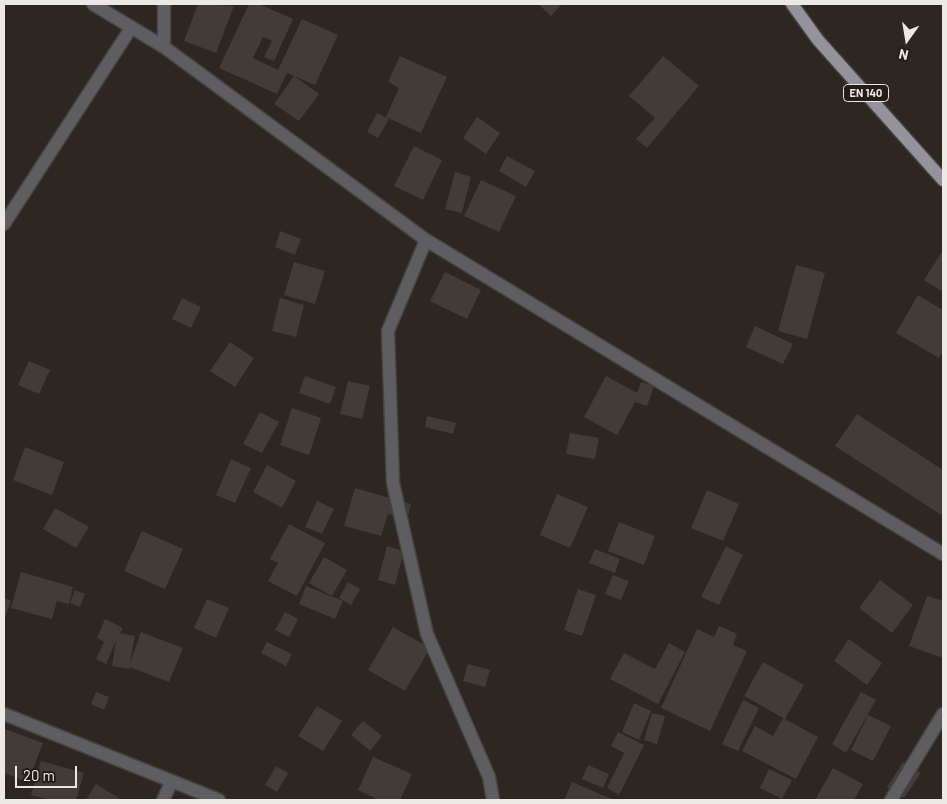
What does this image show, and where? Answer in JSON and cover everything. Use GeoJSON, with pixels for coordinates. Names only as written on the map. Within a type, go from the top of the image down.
{"type":"FeatureCollection","features":[{"type":"Feature","properties":{"kind":"main road","name":"EN 140"},"geometry":{"type":"LineString","coordinates":[[792,4],[818,40],[943,180]]}},
{"type":"Feature","properties":{"kind":"street"},"geometry":{"type":"LineString","coordinates":[[93,4],[164,47],[426,240],[943,554]]}},
{"type":"Feature","properties":{"kind":"street"},"geometry":{"type":"LineString","coordinates":[[164,4],[164,47]]}},
{"type":"Feature","properties":{"kind":"street"},"geometry":{"type":"LineString","coordinates":[[4,224],[132,28]]}},
{"type":"Feature","properties":{"kind":"street"},"geometry":{"type":"LineString","coordinates":[[426,240],[388,331],[392,484],[427,634],[489,777],[493,800]]}},
{"type":"Feature","properties":{"kind":"street"},"geometry":{"type":"LineString","coordinates":[[4,714],[219,800]]}},
{"type":"Feature","properties":{"kind":"street"},"geometry":{"type":"LineString","coordinates":[[891,800],[943,714]]}},
{"type":"Feature","properties":{"kind":"street"},"geometry":{"type":"LineString","coordinates":[[163,800],[172,782]]}},
{"type":"Feature","properties":{"kind":"building"},"geometry":{"type":"Polygon","coordinates":[[[198,4],[234,6],[216,53],[184,41],[198,4]]]}},
{"type":"Feature","properties":{"kind":"building"},"geometry":{"type":"Polygon","coordinates":[[[249,4],[259,4],[293,19],[274,61],[264,57],[272,41],[263,37],[253,58],[278,70],[302,19],[338,35],[315,85],[287,73],[277,94],[219,68],[249,4]]]}},
{"type":"Feature","properties":{"kind":"building"},"geometry":{"type":"Polygon","coordinates":[[[538,4],[562,4],[551,16],[538,4]]]}},
{"type":"Feature","properties":{"kind":"building"},"geometry":{"type":"Polygon","coordinates":[[[400,56],[447,77],[421,133],[386,117],[399,88],[388,82],[400,56]]]}},
{"type":"Feature","properties":{"kind":"building"},"geometry":{"type":"Polygon","coordinates":[[[663,56],[699,86],[647,148],[636,139],[655,118],[629,96],[663,56]]]}},
{"type":"Feature","properties":{"kind":"building"},"geometry":{"type":"Polygon","coordinates":[[[294,76],[319,94],[299,121],[274,104],[294,76]]]}},
{"type":"Feature","properties":{"kind":"building"},"geometry":{"type":"Polygon","coordinates":[[[377,113],[389,119],[378,138],[367,132],[377,113]]]}},
{"type":"Feature","properties":{"kind":"building"},"geometry":{"type":"Polygon","coordinates":[[[477,117],[500,133],[486,154],[463,138],[477,117]]]}},
{"type":"Feature","properties":{"kind":"building"},"geometry":{"type":"Polygon","coordinates":[[[414,146],[442,160],[423,200],[394,186],[414,146]]]}},
{"type":"Feature","properties":{"kind":"building"},"geometry":{"type":"Polygon","coordinates":[[[507,156],[535,171],[526,187],[499,171],[507,156]]]}},
{"type":"Feature","properties":{"kind":"building"},"geometry":{"type":"Polygon","coordinates":[[[455,172],[471,177],[462,213],[445,209],[455,172]]]}},
{"type":"Feature","properties":{"kind":"building"},"geometry":{"type":"Polygon","coordinates":[[[481,180],[516,196],[499,232],[464,216],[481,180]]]}},
{"type":"Feature","properties":{"kind":"building"},"geometry":{"type":"Polygon","coordinates":[[[280,231],[301,239],[295,255],[275,247],[280,231]]]}},
{"type":"Feature","properties":{"kind":"building"},"geometry":{"type":"Polygon","coordinates":[[[943,250],[943,292],[924,280],[943,250]]]}},
{"type":"Feature","properties":{"kind":"building"},"geometry":{"type":"Polygon","coordinates":[[[294,262],[325,271],[315,304],[284,295],[294,262]]]}},
{"type":"Feature","properties":{"kind":"building"},"geometry":{"type":"Polygon","coordinates":[[[796,265],[825,273],[807,339],[778,331],[796,265]]]}},
{"type":"Feature","properties":{"kind":"building"},"geometry":{"type":"Polygon","coordinates":[[[445,272],[481,290],[467,319],[430,301],[445,272]]]}},
{"type":"Feature","properties":{"kind":"building"},"geometry":{"type":"Polygon","coordinates":[[[918,295],[943,310],[943,351],[939,358],[896,333],[918,295]]]}},
{"type":"Feature","properties":{"kind":"building"},"geometry":{"type":"Polygon","coordinates":[[[182,298],[201,307],[191,328],[172,319],[182,298]]]}},
{"type":"Feature","properties":{"kind":"building"},"geometry":{"type":"Polygon","coordinates":[[[280,298],[304,305],[296,337],[272,331],[280,298]]]}},
{"type":"Feature","properties":{"kind":"building"},"geometry":{"type":"Polygon","coordinates":[[[755,326],[793,344],[783,364],[746,347],[755,326]]]}},
{"type":"Feature","properties":{"kind":"building"},"geometry":{"type":"Polygon","coordinates":[[[230,342],[254,358],[235,387],[210,371],[230,342]]]}},
{"type":"Feature","properties":{"kind":"building"},"geometry":{"type":"Polygon","coordinates":[[[29,361],[50,370],[39,394],[18,385],[29,361]]]}},
{"type":"Feature","properties":{"kind":"building"},"geometry":{"type":"Polygon","coordinates":[[[305,376],[336,387],[330,404],[299,393],[305,376]]]}},
{"type":"Feature","properties":{"kind":"building"},"geometry":{"type":"Polygon","coordinates":[[[606,376],[637,393],[641,382],[654,386],[647,406],[635,402],[617,435],[584,417],[606,376]]]}},
{"type":"Feature","properties":{"kind":"building"},"geometry":{"type":"Polygon","coordinates":[[[348,381],[370,386],[362,419],[340,414],[348,381]]]}},
{"type":"Feature","properties":{"kind":"building"},"geometry":{"type":"Polygon","coordinates":[[[292,408],[321,418],[309,455],[280,445],[292,408]]]}},
{"type":"Feature","properties":{"kind":"building"},"geometry":{"type":"Polygon","coordinates":[[[260,412],[279,422],[262,453],[243,444],[260,412]]]}},
{"type":"Feature","properties":{"kind":"building"},"geometry":{"type":"Polygon","coordinates":[[[857,414],[943,470],[943,516],[835,446],[857,414]]]}},
{"type":"Feature","properties":{"kind":"building"},"geometry":{"type":"Polygon","coordinates":[[[427,416],[456,423],[453,434],[425,427],[427,416]]]}},
{"type":"Feature","properties":{"kind":"building"},"geometry":{"type":"Polygon","coordinates":[[[570,433],[599,438],[595,459],[566,454],[570,433]]]}},
{"type":"Feature","properties":{"kind":"building"},"geometry":{"type":"Polygon","coordinates":[[[25,447],[64,462],[52,495],[13,480],[25,447]]]}},
{"type":"Feature","properties":{"kind":"building"},"geometry":{"type":"Polygon","coordinates":[[[231,459],[251,468],[235,503],[216,495],[231,459]]]}},
{"type":"Feature","properties":{"kind":"building"},"geometry":{"type":"Polygon","coordinates":[[[267,465],[296,481],[282,508],[253,492],[267,465]]]}},
{"type":"Feature","properties":{"kind":"building"},"geometry":{"type":"Polygon","coordinates":[[[355,488],[411,504],[407,519],[388,514],[381,536],[344,526],[355,488]]]}},
{"type":"Feature","properties":{"kind":"building"},"geometry":{"type":"Polygon","coordinates":[[[707,490],[739,504],[723,541],[691,528],[707,490]]]}},
{"type":"Feature","properties":{"kind":"building"},"geometry":{"type":"Polygon","coordinates":[[[557,494],[588,507],[570,548],[540,535],[557,494]]]}},
{"type":"Feature","properties":{"kind":"building"},"geometry":{"type":"Polygon","coordinates":[[[317,501],[334,509],[322,534],[305,527],[317,501]]]}},
{"type":"Feature","properties":{"kind":"building"},"geometry":{"type":"Polygon","coordinates":[[[55,508],[89,527],[76,548],[43,529],[55,508]]]}},
{"type":"Feature","properties":{"kind":"building"},"geometry":{"type":"Polygon","coordinates":[[[619,522],[655,536],[644,565],[608,551],[619,522]]]}},
{"type":"Feature","properties":{"kind":"building"},"geometry":{"type":"Polygon","coordinates":[[[289,524],[325,543],[297,596],[268,581],[278,563],[270,559],[289,524]]]}},
{"type":"Feature","properties":{"kind":"building"},"geometry":{"type":"Polygon","coordinates":[[[142,531],[183,549],[165,589],[124,571],[142,531]]]}},
{"type":"Feature","properties":{"kind":"building"},"geometry":{"type":"Polygon","coordinates":[[[387,546],[404,551],[395,585],[378,580],[387,546]]]}},
{"type":"Feature","properties":{"kind":"building"},"geometry":{"type":"Polygon","coordinates":[[[726,546],[743,555],[719,605],[701,597],[726,546]]]}},
{"type":"Feature","properties":{"kind":"building"},"geometry":{"type":"Polygon","coordinates":[[[595,549],[620,559],[615,573],[589,563],[595,549]]]}},
{"type":"Feature","properties":{"kind":"building"},"geometry":{"type":"Polygon","coordinates":[[[324,557],[347,570],[332,596],[309,583],[324,557]]]}},
{"type":"Feature","properties":{"kind":"building"},"geometry":{"type":"Polygon","coordinates":[[[21,572],[73,587],[69,604],[57,601],[52,619],[11,608],[21,572]]]}},
{"type":"Feature","properties":{"kind":"building"},"geometry":{"type":"Polygon","coordinates":[[[613,575],[629,581],[621,600],[605,594],[613,575]]]}},
{"type":"Feature","properties":{"kind":"building"},"geometry":{"type":"Polygon","coordinates":[[[880,580],[913,605],[892,633],[859,608],[880,580]]]}},
{"type":"Feature","properties":{"kind":"building"},"geometry":{"type":"Polygon","coordinates":[[[348,582],[360,589],[351,605],[339,598],[348,582]]]}},
{"type":"Feature","properties":{"kind":"building"},"geometry":{"type":"Polygon","coordinates":[[[306,586],[343,601],[335,619],[299,604],[306,586]]]}},
{"type":"Feature","properties":{"kind":"building"},"geometry":{"type":"Polygon","coordinates":[[[578,589],[596,595],[582,636],[564,630],[578,589]]]}},
{"type":"Feature","properties":{"kind":"building"},"geometry":{"type":"Polygon","coordinates":[[[75,590],[85,594],[80,607],[70,603],[75,590]]]}},
{"type":"Feature","properties":{"kind":"building"},"geometry":{"type":"Polygon","coordinates":[[[927,596],[943,601],[943,658],[909,646],[927,596]]]}},
{"type":"Feature","properties":{"kind":"building"},"geometry":{"type":"Polygon","coordinates":[[[4,598],[11,601],[5,617],[4,616],[4,598]]]}},
{"type":"Feature","properties":{"kind":"building"},"geometry":{"type":"Polygon","coordinates":[[[207,599],[229,608],[216,638],[194,628],[207,599]]]}},
{"type":"Feature","properties":{"kind":"building"},"geometry":{"type":"Polygon","coordinates":[[[285,612],[298,619],[289,637],[275,630],[285,612]]]}},
{"type":"Feature","properties":{"kind":"building"},"geometry":{"type":"Polygon","coordinates":[[[105,619],[123,628],[120,633],[135,636],[130,663],[141,632],[183,648],[169,682],[129,667],[129,669],[112,666],[116,641],[106,664],[96,659],[104,642],[97,638],[105,619]]]}},
{"type":"Feature","properties":{"kind":"building"},"geometry":{"type":"Polygon","coordinates":[[[719,626],[737,634],[733,645],[747,651],[710,731],[661,708],[697,629],[714,637],[719,626]]]}},
{"type":"Feature","properties":{"kind":"building"},"geometry":{"type":"Polygon","coordinates":[[[393,627],[430,648],[405,691],[368,670],[393,627]]]}},
{"type":"Feature","properties":{"kind":"building"},"geometry":{"type":"Polygon","coordinates":[[[849,639],[882,663],[867,685],[834,661],[849,639]]]}},
{"type":"Feature","properties":{"kind":"building"},"geometry":{"type":"Polygon","coordinates":[[[267,642],[292,654],[286,666],[261,653],[267,642]]]}},
{"type":"Feature","properties":{"kind":"building"},"geometry":{"type":"Polygon","coordinates":[[[669,643],[685,652],[658,704],[610,679],[624,653],[655,669],[669,643]]]}},
{"type":"Feature","properties":{"kind":"building"},"geometry":{"type":"Polygon","coordinates":[[[763,662],[804,685],[785,719],[744,696],[763,662]]]}},
{"type":"Feature","properties":{"kind":"building"},"geometry":{"type":"Polygon","coordinates":[[[468,664],[490,670],[485,687],[463,681],[468,664]]]}},
{"type":"Feature","properties":{"kind":"building"},"geometry":{"type":"Polygon","coordinates":[[[96,692],[109,697],[104,710],[91,704],[96,692]]]}},
{"type":"Feature","properties":{"kind":"building"},"geometry":{"type":"Polygon","coordinates":[[[861,692],[876,700],[846,753],[832,744],[861,692]]]}},
{"type":"Feature","properties":{"kind":"building"},"geometry":{"type":"Polygon","coordinates":[[[743,700],[759,708],[738,751],[722,744],[743,700]]]}},
{"type":"Feature","properties":{"kind":"building"},"geometry":{"type":"Polygon","coordinates":[[[634,703],[651,711],[639,740],[622,732],[634,703]]]}},
{"type":"Feature","properties":{"kind":"building"},"geometry":{"type":"Polygon","coordinates":[[[317,706],[342,721],[323,751],[298,736],[317,706]]]}},
{"type":"Feature","properties":{"kind":"building"},"geometry":{"type":"Polygon","coordinates":[[[652,713],[665,716],[657,744],[644,740],[652,713]]]}},
{"type":"Feature","properties":{"kind":"building"},"geometry":{"type":"Polygon","coordinates":[[[868,715],[891,726],[873,761],[851,750],[868,715]]]}},
{"type":"Feature","properties":{"kind":"building"},"geometry":{"type":"Polygon","coordinates":[[[783,718],[818,737],[796,779],[742,751],[755,726],[773,736],[783,718]]]}},
{"type":"Feature","properties":{"kind":"building"},"geometry":{"type":"Polygon","coordinates":[[[363,721],[382,736],[370,751],[351,735],[363,721]]]}},
{"type":"Feature","properties":{"kind":"building"},"geometry":{"type":"Polygon","coordinates":[[[5,729],[43,743],[28,782],[4,773],[5,729]]]}},
{"type":"Feature","properties":{"kind":"building"},"geometry":{"type":"Polygon","coordinates":[[[618,732],[644,745],[619,795],[607,788],[624,753],[611,746],[618,732]]]}},
{"type":"Feature","properties":{"kind":"building"},"geometry":{"type":"Polygon","coordinates":[[[373,757],[412,774],[400,800],[374,800],[375,798],[358,790],[373,757]]]}},
{"type":"Feature","properties":{"kind":"building"},"geometry":{"type":"Polygon","coordinates":[[[41,761],[84,773],[76,800],[50,800],[31,795],[41,761]]]}},
{"type":"Feature","properties":{"kind":"building"},"geometry":{"type":"Polygon","coordinates":[[[903,762],[921,773],[904,798],[887,787],[903,762]]]}},
{"type":"Feature","properties":{"kind":"building"},"geometry":{"type":"Polygon","coordinates":[[[588,765],[609,774],[603,788],[582,779],[588,765]]]}},
{"type":"Feature","properties":{"kind":"building"},"geometry":{"type":"Polygon","coordinates":[[[276,766],[288,773],[277,792],[265,785],[276,766]]]}},
{"type":"Feature","properties":{"kind":"building"},"geometry":{"type":"Polygon","coordinates":[[[833,768],[863,784],[854,800],[815,800],[833,768]]]}},
{"type":"Feature","properties":{"kind":"building"},"geometry":{"type":"Polygon","coordinates":[[[769,769],[792,780],[782,799],[760,788],[769,769]]]}},
{"type":"Feature","properties":{"kind":"building"},"geometry":{"type":"Polygon","coordinates":[[[572,782],[614,800],[564,800],[572,782]]]}},
{"type":"Feature","properties":{"kind":"building"},"geometry":{"type":"Polygon","coordinates":[[[96,784],[122,800],[86,800],[96,784]]]}}]}
